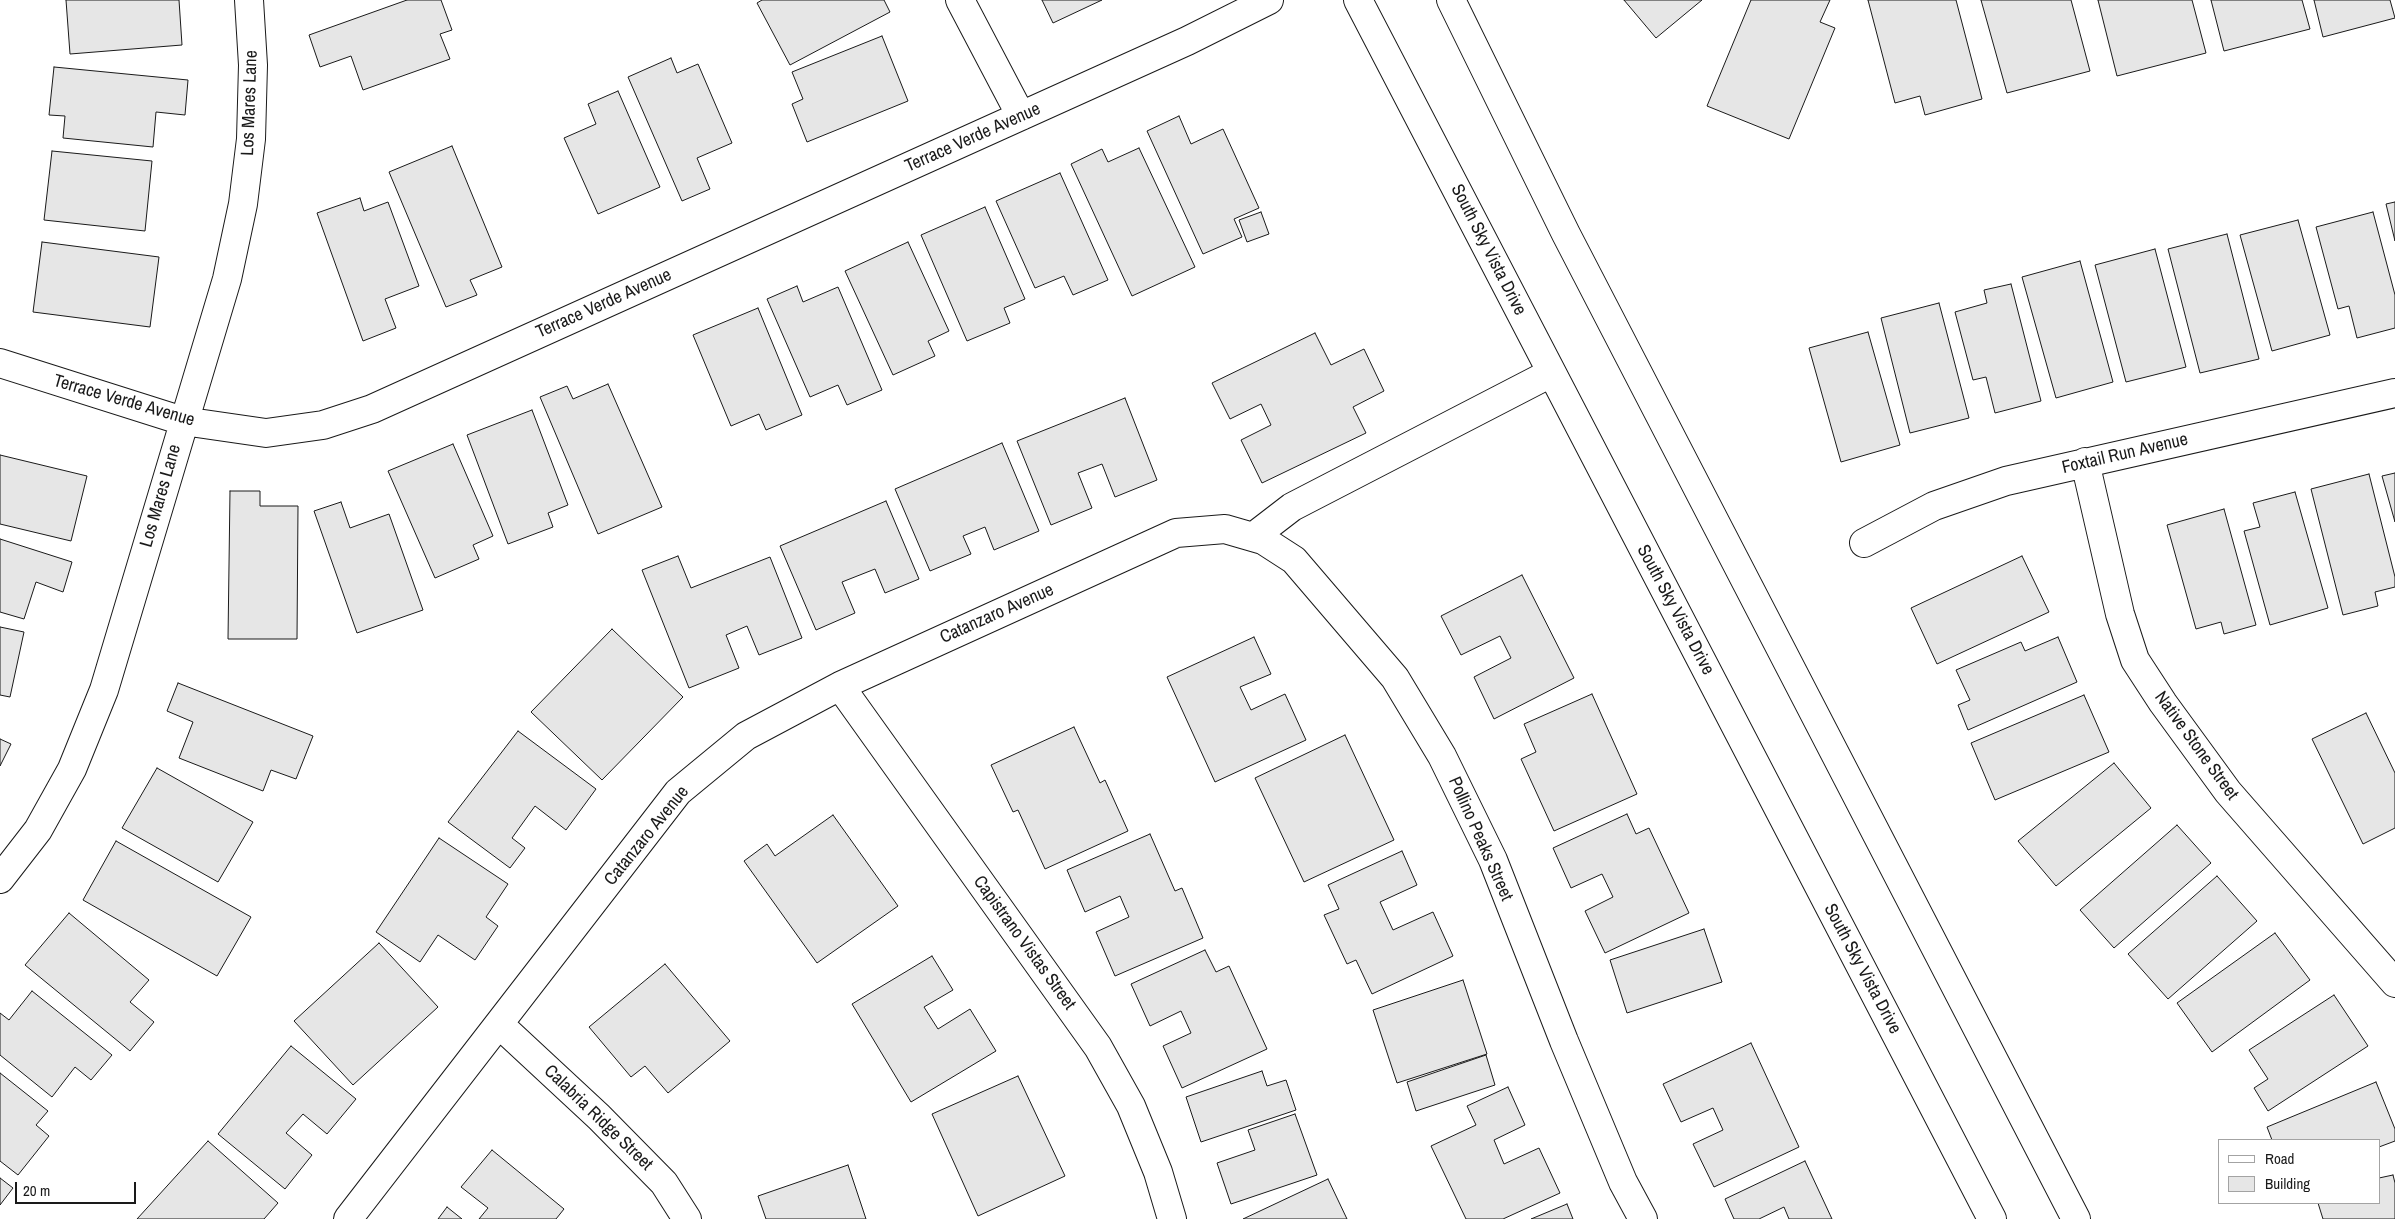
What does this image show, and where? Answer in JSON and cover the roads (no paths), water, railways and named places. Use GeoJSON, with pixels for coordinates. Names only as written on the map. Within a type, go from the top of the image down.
{"type":"FeatureCollection","features":[{"type":"Feature","properties":{"kind":"street","name":"Los Mares Lane"},"geometry":{"type":"LineString","coordinates":[[0,879],[38,830],[72,769],[104,690],[183,421],[227,280],[243,204],[251,139],[253,64],[250,0]]}},
{"type":"Feature","properties":{"kind":"street"},"geometry":{"type":"LineString","coordinates":[[960,0],[1021,116]]}},
{"type":"Feature","properties":{"kind":"street","name":"Terrace Verde Avenue"},"geometry":{"type":"LineString","coordinates":[[0,364],[183,421],[266,433],[323,425],[372,409],[1187,41],[1269,0]]}},
{"type":"Feature","properties":{"kind":"street","name":"South Sky Vista Drive"},"geometry":{"type":"LineString","coordinates":[[1358,0],[1992,1219]]}},
{"type":"Feature","properties":{"kind":"street"},"geometry":{"type":"LineString","coordinates":[[1451,0],[1579,260],[2076,1219]]}},
{"type":"Feature","properties":{"kind":"street"},"geometry":{"type":"LineString","coordinates":[[1253,537],[1292,507],[1552,373]]}},
{"type":"Feature","properties":{"kind":"street","name":"Foxtail Run Avenue"},"geometry":{"type":"LineString","coordinates":[[1864,543],[1934,506],[1968,492],[2006,481],[2395,392]]}},
{"type":"Feature","properties":{"kind":"street","name":"Native Stone Street"},"geometry":{"type":"LineString","coordinates":[[2085,462],[2120,614],[2135,660],[2163,703],[2228,792],[2358,942],[2391,970]]}},
{"type":"Feature","properties":{"kind":"street","name":"Pollino Peaks Street"},"geometry":{"type":"LineString","coordinates":[[1226,528],[1263,540],[1294,560],[1339,610],[1395,678],[1442,756],[1493,860],[1623,1182],[1642,1219]]}},
{"type":"Feature","properties":{"kind":"street","name":"Catanzaro Avenue"},"geometry":{"type":"LineString","coordinates":[[348,1219],[500,1025],[678,792],[746,736],[840,686],[1176,533],[1226,528]]}},
{"type":"Feature","properties":{"kind":"street","name":"Capistrano Vistas Street"},"geometry":{"type":"LineString","coordinates":[[840,686],[1098,1047],[1131,1106],[1158,1172],[1172,1219]]}},
{"type":"Feature","properties":{"kind":"street","name":"Calabria Ridge Street"},"geometry":{"type":"LineString","coordinates":[[500,1025],[599,1116],[664,1183],[687,1219]]}}]}
